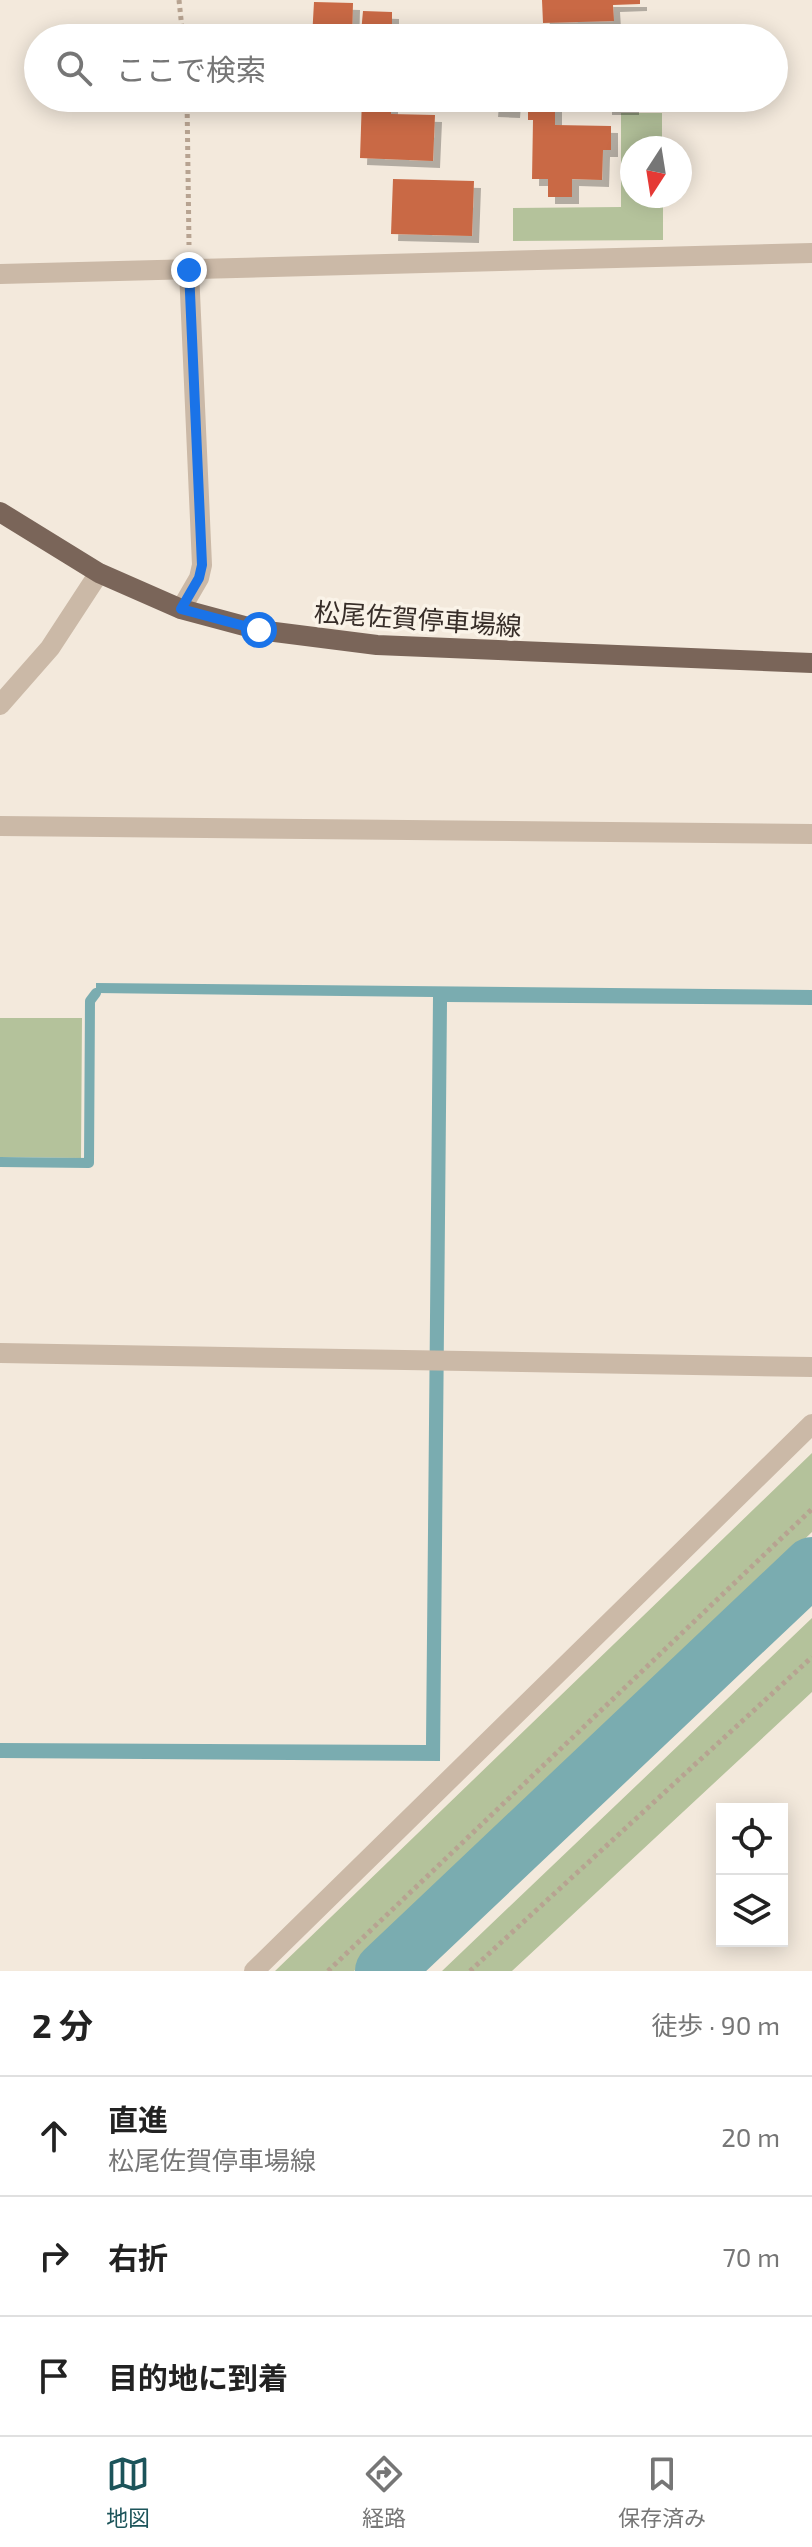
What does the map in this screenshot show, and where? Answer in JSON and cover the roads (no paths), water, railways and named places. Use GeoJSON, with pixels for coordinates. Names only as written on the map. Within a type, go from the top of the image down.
{"type":"FeatureCollection","features":[{"type":"Feature","properties":{"kind":"main road","name":"松尾佐賀停車場線"},"geometry":{"type":"LineString","coordinates":[[0,512],[99,573],[181,609],[259,630],[377,645],[812,663]]}},
{"type":"Feature","properties":{"kind":"street"},"geometry":{"type":"LineString","coordinates":[[0,274],[812,253]]}},
{"type":"Feature","properties":{"kind":"street"},"geometry":{"type":"LineString","coordinates":[[181,609],[199,578],[202,565],[189,270]]}},
{"type":"Feature","properties":{"kind":"street"},"geometry":{"type":"LineString","coordinates":[[0,705],[50,648],[99,573]]}},
{"type":"Feature","properties":{"kind":"street"},"geometry":{"type":"LineString","coordinates":[[0,826],[812,834]]}},
{"type":"Feature","properties":{"kind":"street"},"geometry":{"type":"LineString","coordinates":[[0,1353],[812,1367]]}},
{"type":"Feature","properties":{"kind":"street"},"geometry":{"type":"LineString","coordinates":[[254,1971],[812,1424]]}},
{"type":"Feature","properties":{"kind":"water"},"geometry":{"type":"Polygon","coordinates":[[[96,983],[812,990],[812,1005],[447,1002],[440,1761],[0,1758],[0,1743],[426,1745],[433,997],[96,993],[96,983]]]}},
{"type":"Feature","properties":{"kind":"waterway"},"geometry":{"type":"LineString","coordinates":[[0,1162],[89,1163],[90,1001],[96,993]]}},
{"type":"Feature","properties":{"kind":"waterway"},"geometry":{"type":"LineString","coordinates":[[384,1971],[812,1566]]}}]}
